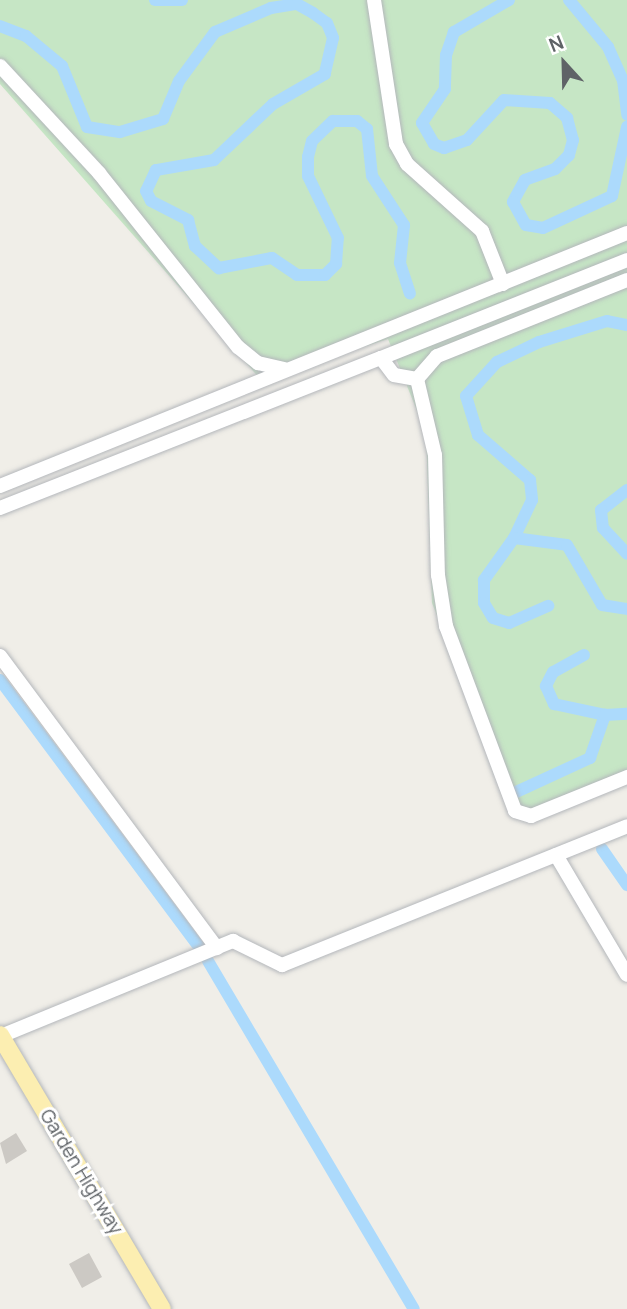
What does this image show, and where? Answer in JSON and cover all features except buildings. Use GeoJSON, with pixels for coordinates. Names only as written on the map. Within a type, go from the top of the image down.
{"type":"FeatureCollection","features":[{"type":"Feature","properties":{"kind":"main road","name":"Garden Highway"},"geometry":{"type":"LineString","coordinates":[[0,1036],[162,1309]]}},
{"type":"Feature","properties":{"kind":"lane"},"geometry":{"type":"LineString","coordinates":[[374,0],[396,144],[407,164],[482,231],[503,284]]}},
{"type":"Feature","properties":{"kind":"lane"},"geometry":{"type":"LineString","coordinates":[[0,66],[99,173],[247,356],[280,370],[306,363]]}},
{"type":"Feature","properties":{"kind":"lane"},"geometry":{"type":"LineString","coordinates":[[0,486],[627,233]]}},
{"type":"Feature","properties":{"kind":"lane"},"geometry":{"type":"LineString","coordinates":[[0,508],[627,260]]}},
{"type":"Feature","properties":{"kind":"lane"},"geometry":{"type":"LineString","coordinates":[[417,379],[437,356],[627,280]]}},
{"type":"Feature","properties":{"kind":"lane"},"geometry":{"type":"LineString","coordinates":[[381,358],[394,375],[417,379]]}},
{"type":"Feature","properties":{"kind":"lane"},"geometry":{"type":"LineString","coordinates":[[417,379],[435,455],[438,575],[446,626],[515,811],[531,816],[627,776]]}},
{"type":"Feature","properties":{"kind":"lane"},"geometry":{"type":"LineString","coordinates":[[0,656],[218,948]]}},
{"type":"Feature","properties":{"kind":"lane"},"geometry":{"type":"LineString","coordinates":[[0,1036],[233,942],[282,965],[627,826]]}},
{"type":"Feature","properties":{"kind":"lane"},"geometry":{"type":"LineString","coordinates":[[556,855],[627,975]]}},
{"type":"Feature","properties":{"kind":"green space"},"geometry":{"type":"Polygon","coordinates":[[[0,0],[627,0],[627,776],[517,819],[432,603],[426,433],[388,339],[261,380],[0,84],[0,0]]]}},
{"type":"Feature","properties":{"kind":"waterway"},"geometry":{"type":"LineString","coordinates":[[155,0],[182,0]]}},
{"type":"Feature","properties":{"kind":"waterway"},"geometry":{"type":"LineString","coordinates":[[509,0],[454,32],[446,55],[445,89],[422,123],[434,144],[444,148],[467,140],[504,100],[550,103],[567,118],[573,140],[569,155],[555,169],[525,180],[513,202],[526,225],[543,228],[612,196],[627,127]]}},
{"type":"Feature","properties":{"kind":"waterway"},"geometry":{"type":"LineString","coordinates":[[569,0],[608,47],[623,80],[627,115]]}},
{"type":"Feature","properties":{"kind":"waterway"},"geometry":{"type":"LineString","coordinates":[[0,26],[26,36],[62,66],[87,127],[120,132],[163,119],[179,81],[215,32],[271,8],[297,4],[313,13],[327,23],[333,38],[325,74],[273,104],[214,160],[156,170],[146,191],[151,201],[188,220],[195,246],[219,268],[272,258],[297,275],[325,275],[336,264],[338,238],[308,176],[308,157],[312,141],[333,121],[357,121],[367,129],[372,176],[404,225],[400,263],[410,293]]}},
{"type":"Feature","properties":{"kind":"waterway"},"geometry":{"type":"LineString","coordinates":[[627,325],[607,321],[539,342],[497,362],[466,396],[478,435],[530,480],[532,500],[514,538],[567,545],[602,605],[627,609]]}},
{"type":"Feature","properties":{"kind":"waterway"},"geometry":{"type":"LineString","coordinates":[[627,490],[601,510],[603,528],[627,554]]}},
{"type":"Feature","properties":{"kind":"waterway"},"geometry":{"type":"LineString","coordinates":[[514,538],[484,580],[484,603],[493,618],[509,623],[548,606]]}},
{"type":"Feature","properties":{"kind":"waterway"},"geometry":{"type":"LineString","coordinates":[[584,655],[553,672],[546,686],[554,704],[605,715]]}},
{"type":"Feature","properties":{"kind":"waterway"},"geometry":{"type":"LineString","coordinates":[[0,680],[198,946]]}},
{"type":"Feature","properties":{"kind":"waterway"},"geometry":{"type":"LineString","coordinates":[[514,793],[590,758],[605,715],[627,714]]}},
{"type":"Feature","properties":{"kind":"waterway"},"geometry":{"type":"LineString","coordinates":[[602,849],[627,885]]}},
{"type":"Feature","properties":{"kind":"waterway"},"geometry":{"type":"LineString","coordinates":[[208,961],[414,1309]]}}]}
